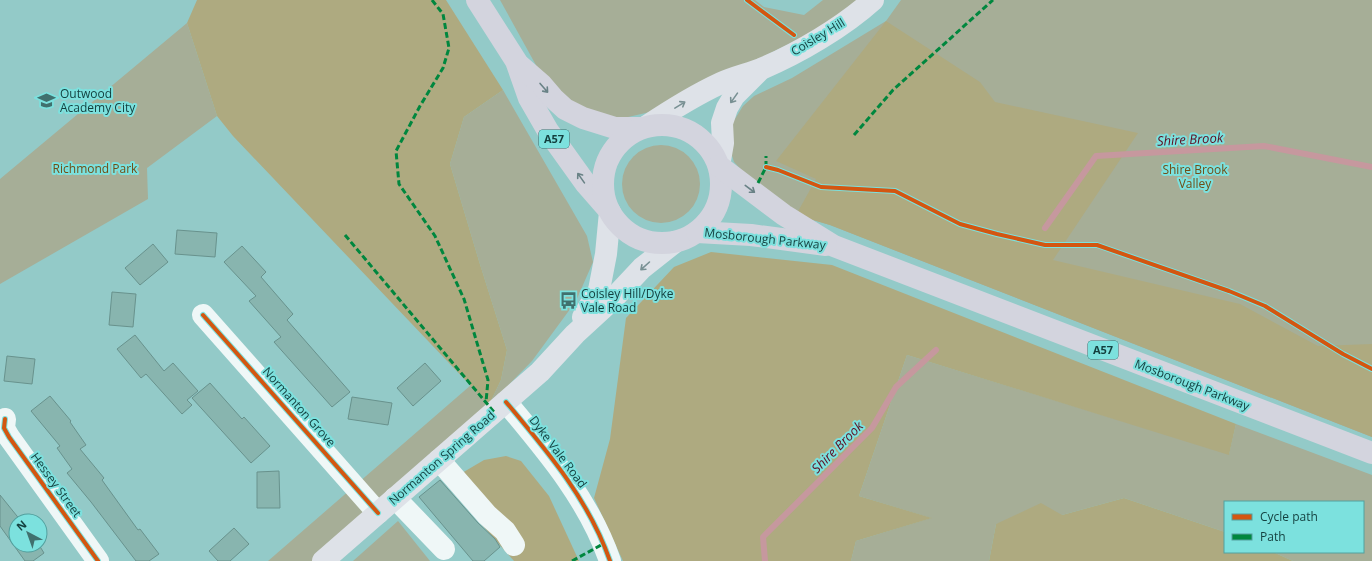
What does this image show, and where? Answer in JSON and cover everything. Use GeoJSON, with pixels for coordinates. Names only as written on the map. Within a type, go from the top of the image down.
{"type":"FeatureCollection","features":[{"type":"Feature","properties":{"kind":"highway","name":"A57"},"geometry":{"type":"LineString","coordinates":[[477,0],[516,61],[529,98],[548,131],[586,184],[622,227],[639,238],[653,242],[675,242],[696,232],[711,217],[719,198],[721,176],[719,166],[713,153],[696,135],[684,129],[669,125],[659,124],[644,127],[615,128],[583,118],[565,109],[516,61]]}},
{"type":"Feature","properties":{"kind":"highway","name":"A57"},"geometry":{"type":"LineString","coordinates":[[608,210],[603,187],[604,172],[609,158],[621,142],[629,135],[644,127]]}},
{"type":"Feature","properties":{"kind":"highway","name":"Mosborough Parkway"},"geometry":{"type":"LineString","coordinates":[[719,166],[784,215],[834,246],[1372,453]]}},
{"type":"Feature","properties":{"kind":"highway","name":"Mosborough Parkway"},"geometry":{"type":"LineString","coordinates":[[696,232],[751,235],[834,246]]}},
{"type":"Feature","properties":{"kind":"main road","name":"Coisley Hill"},"geometry":{"type":"LineString","coordinates":[[644,127],[700,93],[723,82],[760,69],[782,59],[832,30],[873,0]]}},
{"type":"Feature","properties":{"kind":"main road","name":"Coisley Hill"},"geometry":{"type":"LineString","coordinates":[[719,166],[723,143],[722,123],[727,108],[734,96],[760,69]]}},
{"type":"Feature","properties":{"kind":"main road","name":"Normanton Spring Road"},"geometry":{"type":"LineString","coordinates":[[575,334],[599,290],[606,254],[608,210]]}},
{"type":"Feature","properties":{"kind":"main road","name":"Normanton Spring Road"},"geometry":{"type":"LineString","coordinates":[[323,561],[540,372],[575,334],[612,300],[642,268],[675,242]]}},
{"type":"Feature","properties":{"kind":"street","name":"Normanton Grove"},"geometry":{"type":"LineString","coordinates":[[204,315],[378,513]]}},
{"type":"Feature","properties":{"kind":"street","name":"Dyke Vale Road"},"geometry":{"type":"LineString","coordinates":[[506,402],[572,485],[586,508],[607,551],[610,561]]}},
{"type":"Feature","properties":{"kind":"street","name":"Hessey Street"},"geometry":{"type":"LineString","coordinates":[[5,419],[4,428],[9,437],[98,561]]}},
{"type":"Feature","properties":{"kind":"street"},"geometry":{"type":"LineString","coordinates":[[439,460],[487,515],[505,531],[514,545]]}},
{"type":"Feature","properties":{"kind":"street"},"geometry":{"type":"LineString","coordinates":[[395,498],[444,549]]}},
{"type":"Feature","properties":{"kind":"green space"},"geometry":{"type":"Polygon","coordinates":[[[500,0],[755,0],[764,7],[804,15],[823,0],[858,0],[840,19],[650,112],[615,120],[584,110],[553,88],[537,67],[500,0]]]}},
{"type":"Feature","properties":{"kind":"green space","name":"Shire Brook Valley"},"geometry":{"type":"Polygon","coordinates":[[[901,0],[1372,0],[1372,437],[830,225],[796,215],[762,192],[734,162],[728,143],[733,122],[743,106],[754,96],[792,78],[886,21],[901,0]]]}},
{"type":"Feature","properties":{"kind":"green space","name":"Richmond Park"},"geometry":{"type":"Polygon","coordinates":[[[187,23],[217,116],[147,168],[148,199],[0,284],[0,179],[187,23]]]}},
{"type":"Feature","properties":{"kind":"green space"},"geometry":{"type":"Polygon","coordinates":[[[503,90],[587,236],[593,262],[576,301],[532,361],[489,405],[501,380],[507,350],[450,164],[464,117],[503,90]]]}},
{"type":"Feature","properties":{"kind":"green space"},"geometry":{"type":"Polygon","coordinates":[[[661,145],[676,148],[688,157],[697,169],[700,184],[697,199],[688,211],[676,220],[661,223],[646,220],[634,211],[625,199],[622,184],[625,169],[634,157],[646,148],[661,145]]]}},
{"type":"Feature","properties":{"kind":"green space"},"geometry":{"type":"Polygon","coordinates":[[[907,355],[1229,454],[1236,424],[1372,475],[1372,561],[1293,561],[1275,553],[1364,553],[1364,501],[1224,501],[1224,532],[1124,498],[1062,515],[996,524],[989,561],[851,561],[856,541],[931,518],[859,496],[907,355]]]}},
{"type":"Feature","properties":{"kind":"green space"},"geometry":{"type":"Polygon","coordinates":[[[471,385],[489,405],[314,561],[268,561],[471,385]]]}},
{"type":"Feature","properties":{"kind":"green space"},"geometry":{"type":"Polygon","coordinates":[[[398,521],[430,561],[353,561],[398,521]]]}},
{"type":"Feature","properties":{"kind":"shaded area"},"geometry":{"type":"Polygon","coordinates":[[[197,0],[446,0],[503,90],[464,117],[450,164],[507,350],[501,380],[489,405],[233,136],[217,116],[187,23],[197,0]]]}},
{"type":"Feature","properties":{"kind":"shaded area"},"geometry":{"type":"Polygon","coordinates":[[[886,21],[980,82],[995,102],[1138,133],[1053,260],[1240,304],[1318,346],[1372,344],[1372,437],[830,225],[796,215],[816,179],[776,161],[886,21]]]}},
{"type":"Feature","properties":{"kind":"shaded area"},"geometry":{"type":"Polygon","coordinates":[[[711,252],[832,265],[1236,424],[1229,455],[907,355],[859,496],[932,518],[856,541],[851,561],[623,561],[594,498],[610,439],[626,318],[674,267],[711,252]]]}},
{"type":"Feature","properties":{"kind":"shaded area"},"geometry":{"type":"Polygon","coordinates":[[[506,456],[521,461],[549,496],[579,561],[514,561],[445,483],[484,460],[506,456]]]}},
{"type":"Feature","properties":{"kind":"shaded area"},"geometry":{"type":"Polygon","coordinates":[[[1124,498],[1224,532],[1224,553],[1275,553],[1293,561],[989,561],[996,524],[1041,503],[1062,515],[1124,498]]]}},
{"type":"Feature","properties":{"kind":"building"},"geometry":{"type":"Polygon","coordinates":[[[177,230],[217,233],[215,257],[175,254],[177,230]]]}},
{"type":"Feature","properties":{"kind":"building"},"geometry":{"type":"Polygon","coordinates":[[[153,244],[168,262],[140,285],[125,268],[153,244]]]}},
{"type":"Feature","properties":{"kind":"building"},"geometry":{"type":"Polygon","coordinates":[[[242,246],[266,272],[261,277],[293,314],[287,320],[350,392],[332,407],[274,342],[281,337],[249,301],[256,296],[224,262],[242,246]]]}},
{"type":"Feature","properties":{"kind":"building"},"geometry":{"type":"Polygon","coordinates":[[[112,292],[136,294],[133,327],[109,325],[112,292]]]}},
{"type":"Feature","properties":{"kind":"building"},"geometry":{"type":"Polygon","coordinates":[[[135,335],[164,371],[173,363],[198,391],[187,400],[192,405],[182,414],[146,374],[141,378],[117,349],[135,335]]]}},
{"type":"Feature","properties":{"kind":"building"},"geometry":{"type":"Polygon","coordinates":[[[7,356],[35,359],[32,384],[4,381],[7,356]]]}},
{"type":"Feature","properties":{"kind":"building"},"geometry":{"type":"Polygon","coordinates":[[[425,363],[441,381],[413,406],[397,388],[425,363]]]}},
{"type":"Feature","properties":{"kind":"building"},"geometry":{"type":"Polygon","coordinates":[[[210,383],[242,419],[244,417],[270,446],[251,463],[192,398],[210,383]]]}},
{"type":"Feature","properties":{"kind":"building"},"geometry":{"type":"Polygon","coordinates":[[[50,396],[71,421],[70,422],[86,445],[80,449],[104,478],[102,480],[138,530],[140,529],[159,554],[149,561],[136,561],[67,473],[72,469],[57,448],[60,446],[31,411],[50,396]]]}},
{"type":"Feature","properties":{"kind":"building"},"geometry":{"type":"Polygon","coordinates":[[[352,397],[392,403],[388,425],[348,419],[352,397]]]}},
{"type":"Feature","properties":{"kind":"building"},"geometry":{"type":"Polygon","coordinates":[[[279,471],[280,508],[257,508],[257,472],[279,471]]]}},
{"type":"Feature","properties":{"kind":"building"},"geometry":{"type":"Polygon","coordinates":[[[440,480],[478,523],[495,539],[500,547],[484,561],[473,561],[419,497],[440,480]]]}},
{"type":"Feature","properties":{"kind":"building"},"geometry":{"type":"Polygon","coordinates":[[[0,495],[15,513],[8,513],[8,537],[0,526],[0,495]]]}},
{"type":"Feature","properties":{"kind":"building"},"geometry":{"type":"Polygon","coordinates":[[[234,528],[249,544],[230,561],[218,561],[209,551],[234,528]]]}},
{"type":"Feature","properties":{"kind":"building"},"geometry":{"type":"Polygon","coordinates":[[[19,553],[44,553],[33,561],[25,561],[19,553]]]}},
{"type":"Feature","properties":{"kind":"waterway","name":"Shire Brook"},"geometry":{"type":"LineString","coordinates":[[1045,228],[1096,156],[1264,146],[1372,167]]}},
{"type":"Feature","properties":{"kind":"waterway","name":"Shire Brook"},"geometry":{"type":"LineString","coordinates":[[765,561],[763,537],[872,428],[896,387],[936,350]]}},
{"type":"Feature","properties":{"kind":"marked path"},"geometry":{"type":"LineString","coordinates":[[432,0],[443,14],[449,48],[443,68],[420,106],[396,151],[399,184],[435,236],[464,299],[488,380],[486,402]]}},
{"type":"Feature","properties":{"kind":"marked path"},"geometry":{"type":"LineString","coordinates":[[854,135],[893,90],[993,0]]}},
{"type":"Feature","properties":{"kind":"marked path"},"geometry":{"type":"LineString","coordinates":[[758,183],[766,167],[766,156]]}},
{"type":"Feature","properties":{"kind":"marked path"},"geometry":{"type":"LineString","coordinates":[[345,235],[494,412]]}},
{"type":"Feature","properties":{"kind":"marked path"},"geometry":{"type":"LineString","coordinates":[[572,561],[603,544]]}},
{"type":"Feature","properties":{"kind":"cycle path"},"geometry":{"type":"LineString","coordinates":[[747,0],[794,35]]}},
{"type":"Feature","properties":{"kind":"cycle path"},"geometry":{"type":"LineString","coordinates":[[766,167],[778,170],[821,187],[895,191],[960,224],[997,234],[1045,245],[1097,245],[1229,291],[1265,306],[1343,354],[1372,369]]}},
{"type":"Feature","properties":{"kind":"cycle path"},"geometry":{"type":"LineString","coordinates":[[203,315],[378,513]]}},
{"type":"Feature","properties":{"kind":"cycle path"},"geometry":{"type":"LineString","coordinates":[[506,402],[566,477],[591,517],[610,561]]}},
{"type":"Feature","properties":{"kind":"cycle path"},"geometry":{"type":"LineString","coordinates":[[5,419],[4,428],[9,437],[98,561]]}},
{"type":"Feature","properties":{"kind":"place","name":"Outwood Academy City"},"geometry":{"type":"Point","coordinates":[47,101]}},
{"type":"Feature","properties":{"kind":"place","name":"Coisley Hill/Dyke Vale Road"},"geometry":{"type":"Point","coordinates":[568,301]}}]}
